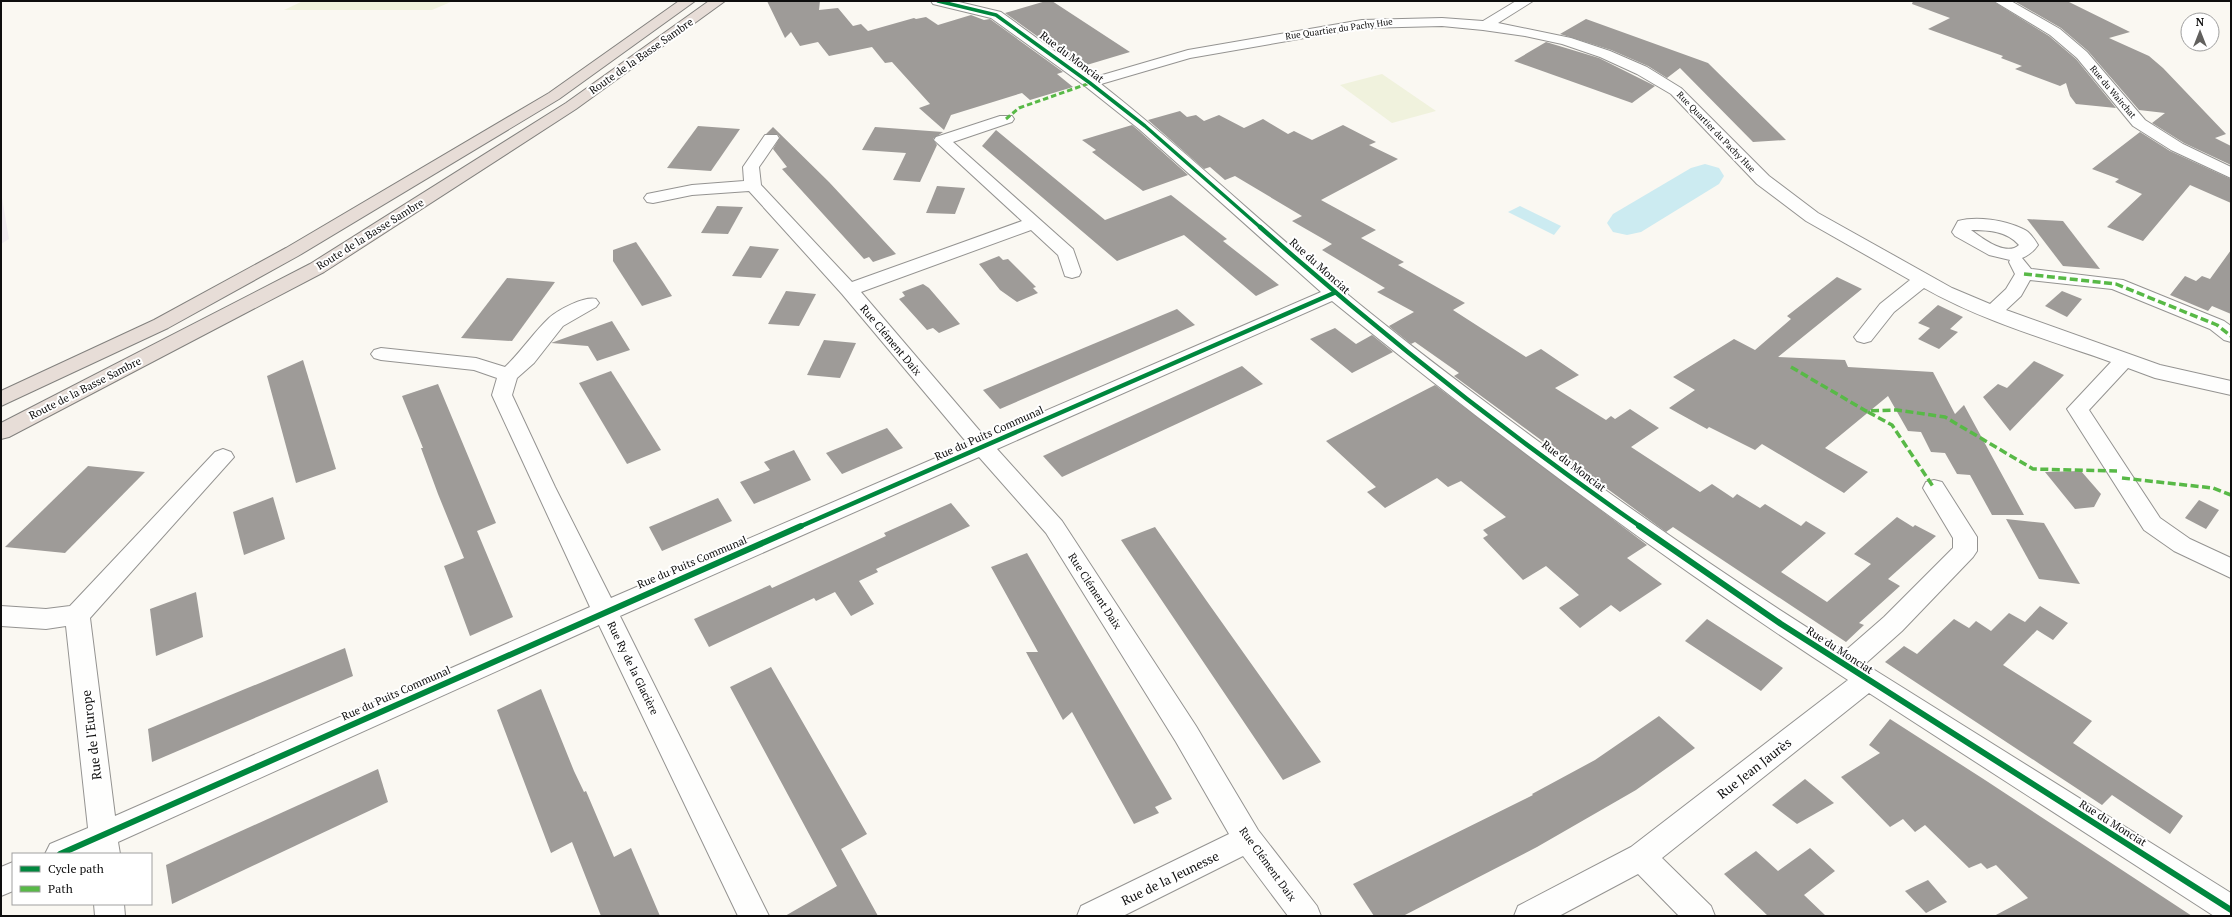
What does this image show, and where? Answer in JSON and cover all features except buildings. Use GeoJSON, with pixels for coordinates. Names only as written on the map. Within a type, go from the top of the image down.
{"type":"FeatureCollection","features":[{"type":"Feature","properties":{"kind":"highway","name":"Route de la Basse Sambre"},"geometry":{"type":"LineString","coordinates":[[1,399],[161,324],[292,252],[554,96],[688,1]]}},
{"type":"Feature","properties":{"kind":"highway","name":"Route de la Basse Sambre"},"geometry":{"type":"LineString","coordinates":[[1,432],[317,268],[571,106],[718,1]]}},
{"type":"Feature","properties":{"kind":"highway"},"geometry":{"type":"LineString","coordinates":[[1,396],[46,379]]}},
{"type":"Feature","properties":{"kind":"street","name":"Rue du Monciat"},"geometry":{"type":"LineString","coordinates":[[938,1],[996,15],[1090,83],[1145,126],[1334,293],[1444,382],[1605,502],[1781,624],[2231,910]]}},
{"type":"Feature","properties":{"kind":"street"},"geometry":{"type":"LineString","coordinates":[[1486,26],[1497,17],[1526,1]]}},
{"type":"Feature","properties":{"kind":"street","name":"Rue du Wairchat"},"geometry":{"type":"LineString","coordinates":[[2001,1],[2055,32],[2082,55],[2139,123],[2177,147],[2231,173]]}},
{"type":"Feature","properties":{"kind":"street","name":"Rue Quartier du Pachy Hue"},"geometry":{"type":"LineString","coordinates":[[1090,83],[1188,54],[1362,24],[1412,21],[1486,26],[1521,31],[1598,51],[1634,66],[1661,80],[1676,91],[1763,180],[1812,217],[1922,280],[1945,292],[1993,312],[2155,371],[2231,388]]}},
{"type":"Feature","properties":{"kind":"street"},"geometry":{"type":"LineString","coordinates":[[1006,119],[942,140],[1067,253],[1072,272]]}},
{"type":"Feature","properties":{"kind":"street"},"geometry":{"type":"LineString","coordinates":[[653,198],[692,190],[753,186],[751,167],[771,138]]}},
{"type":"Feature","properties":{"kind":"street","name":"Rue Clément Daix"},"geometry":{"type":"LineString","coordinates":[[753,186],[849,290],[982,447],[1054,527],[1186,734],[1248,839],[1306,916]]}},
{"type":"Feature","properties":{"kind":"street"},"geometry":{"type":"LineString","coordinates":[[849,290],[1034,223]]}},
{"type":"Feature","properties":{"kind":"street"},"geometry":{"type":"LineString","coordinates":[[2015,256],[2024,274]]}},
{"type":"Feature","properties":{"kind":"street"},"geometry":{"type":"LineString","coordinates":[[1993,312],[2014,292],[2024,274]]}},
{"type":"Feature","properties":{"kind":"street"},"geometry":{"type":"LineString","coordinates":[[2024,274],[2116,284],[2217,325],[2231,336]]}},
{"type":"Feature","properties":{"kind":"street"},"geometry":{"type":"LineString","coordinates":[[1864,337],[1887,308],[1922,280]]}},
{"type":"Feature","properties":{"kind":"street","name":"Rue du Puits Communal"},"geometry":{"type":"LineString","coordinates":[[64,853],[104,844],[606,611],[1334,293]]}},
{"type":"Feature","properties":{"kind":"street"},"geometry":{"type":"LineString","coordinates":[[381,354],[476,364],[508,375],[527,358],[556,322],[589,303]]}},
{"type":"Feature","properties":{"kind":"street"},"geometry":{"type":"LineString","coordinates":[[2124,360],[2097,391],[2078,409],[2152,524],[2182,545],[2231,569]]}},
{"type":"Feature","properties":{"kind":"street","name":"Rue Ry de la Glacière"},"geometry":{"type":"LineString","coordinates":[[508,375],[502,396],[544,488],[606,611],[754,916]]}},
{"type":"Feature","properties":{"kind":"street"},"geometry":{"type":"LineString","coordinates":[[1,616],[46,619],[78,615],[223,457]]}},
{"type":"Feature","properties":{"kind":"street","name":"Rue du Monciat"},"geometry":{"type":"LineString","coordinates":[[1857,673],[1893,624],[1965,551],[1965,537],[1934,488]]}},
{"type":"Feature","properties":{"kind":"street","name":"Rue de l'Europe"},"geometry":{"type":"LineString","coordinates":[[78,615],[104,844]]}},
{"type":"Feature","properties":{"kind":"street","name":"Rue Jean Jaurès"},"geometry":{"type":"LineString","coordinates":[[1529,916],[1641,857],[1857,673]]}},
{"type":"Feature","properties":{"kind":"street","name":"Rue de la Jeunesse"},"geometry":{"type":"LineString","coordinates":[[1092,916],[1248,839]]}},
{"type":"Feature","properties":{"kind":"street"},"geometry":{"type":"LineString","coordinates":[[1641,857],[1700,916]]}},
{"type":"Feature","properties":{"kind":"street"},"geometry":{"type":"LineString","coordinates":[[1,882],[12,876]]}},
{"type":"Feature","properties":{"kind":"street"},"geometry":{"type":"LineString","coordinates":[[109,905],[110,916]]}},
{"type":"Feature","properties":{"kind":"shaded area"},"geometry":{"type":"Polygon","coordinates":[[[1,192],[9,239],[1,244],[1,192]]]}},
{"type":"Feature","properties":{"kind":"green space"},"geometry":{"type":"Polygon","coordinates":[[[303,1],[453,1],[432,10],[284,10],[303,1]]]}},
{"type":"Feature","properties":{"kind":"green space"},"geometry":{"type":"Polygon","coordinates":[[[1382,74],[1436,111],[1392,123],[1340,85],[1382,74]]]}},
{"type":"Feature","properties":{"kind":"water"},"geometry":{"type":"Polygon","coordinates":[[[1520,206],[1561,226],[1554,235],[1508,212],[1520,206]]]}},
{"type":"Feature","properties":{"kind":"waterway"},"geometry":{"type":"LineString","coordinates":[[1627,223],[1705,176]]}},
{"type":"Feature","properties":{"kind":"marked path"},"geometry":{"type":"LineString","coordinates":[[1006,119],[1019,108],[1090,83]]}},
{"type":"Feature","properties":{"kind":"marked path"},"geometry":{"type":"LineString","coordinates":[[2024,274],[2116,284],[2217,325],[2231,336]]}},
{"type":"Feature","properties":{"kind":"marked path"},"geometry":{"type":"LineString","coordinates":[[1791,367],[1866,411],[1897,410],[1945,417],[2033,469],[2117,471]]}},
{"type":"Feature","properties":{"kind":"marked path"},"geometry":{"type":"LineString","coordinates":[[1868,412],[1892,425],[1934,488]]}},
{"type":"Feature","properties":{"kind":"marked path"},"geometry":{"type":"LineString","coordinates":[[2122,478],[2213,488],[2231,495]]}},
{"type":"Feature","properties":{"kind":"cycle path"},"geometry":{"type":"LineString","coordinates":[[938,1],[996,15],[1090,83],[1145,126],[1334,293],[1444,382],[1605,502],[1781,624],[2231,910]]}},
{"type":"Feature","properties":{"kind":"cycle path"},"geometry":{"type":"LineString","coordinates":[[62,853],[606,611],[1334,293]]}}]}
